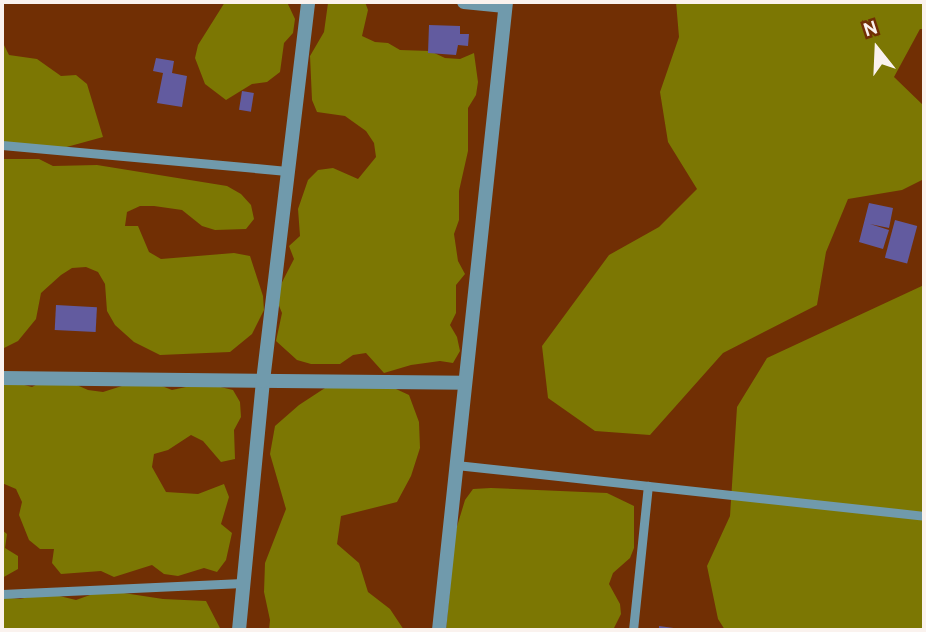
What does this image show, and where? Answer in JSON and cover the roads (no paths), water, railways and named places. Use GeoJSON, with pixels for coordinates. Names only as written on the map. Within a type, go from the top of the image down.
{"type":"FeatureCollection","features":[{"type":"Feature","properties":{"kind":"street"},"geometry":{"type":"LineString","coordinates":[[239,630],[263,381],[308,2]]}},
{"type":"Feature","properties":{"kind":"street"},"geometry":{"type":"LineString","coordinates":[[439,630],[506,4],[464,2]]}},
{"type":"Feature","properties":{"kind":"street"},"geometry":{"type":"LineString","coordinates":[[2,378],[465,383]]}},
{"type":"Feature","properties":{"kind":"lane"},"geometry":{"type":"LineString","coordinates":[[2,145],[287,172]]}},
{"type":"Feature","properties":{"kind":"lane"},"geometry":{"type":"LineString","coordinates":[[456,465],[924,516]]}},
{"type":"Feature","properties":{"kind":"lane"},"geometry":{"type":"LineString","coordinates":[[632,630],[648,486]]}},
{"type":"Feature","properties":{"kind":"lane"},"geometry":{"type":"LineString","coordinates":[[2,594],[243,583]]}}]}
